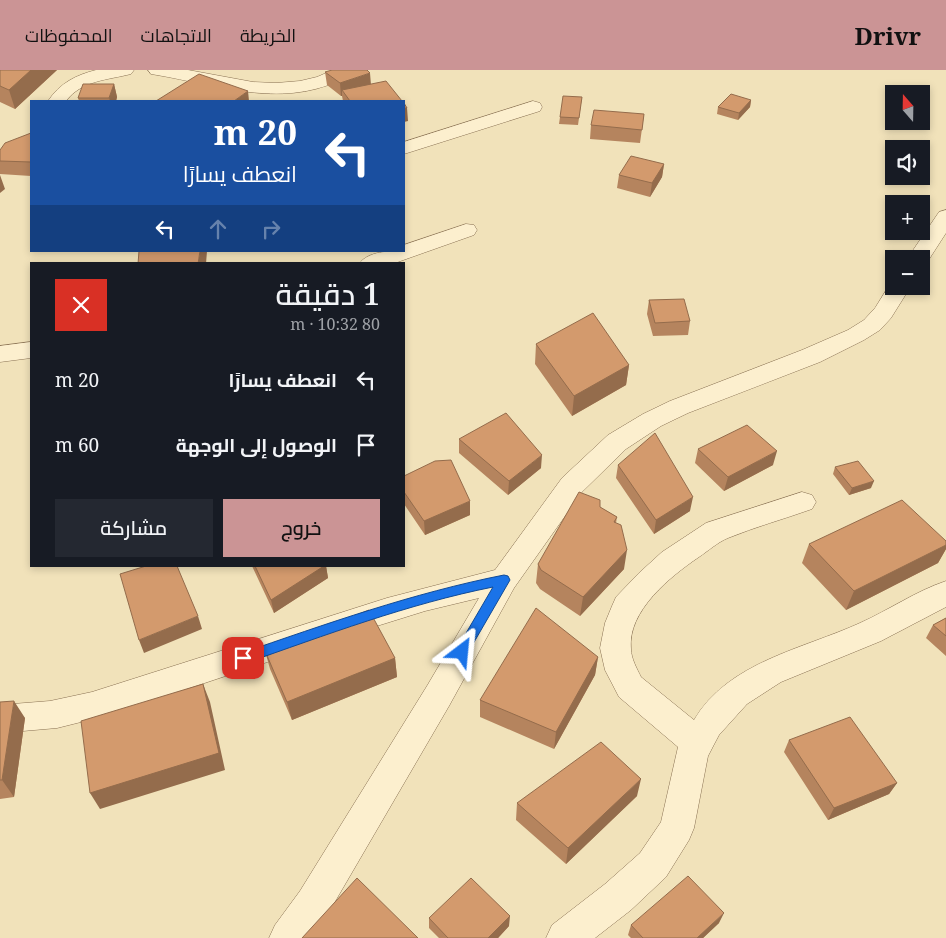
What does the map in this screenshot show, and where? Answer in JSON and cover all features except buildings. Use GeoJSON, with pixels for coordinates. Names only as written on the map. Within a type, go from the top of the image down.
{"type":"FeatureCollection","features":[{"type":"Feature","properties":{"kind":"street"},"geometry":{"type":"LineString","coordinates":[[58,100],[61,95],[88,78],[125,70]]}},
{"type":"Feature","properties":{"kind":"street"},"geometry":{"type":"LineString","coordinates":[[157,70],[250,89],[273,90],[316,84],[348,70]]}},
{"type":"Feature","properties":{"kind":"street"},"geometry":{"type":"LineString","coordinates":[[405,148],[533,107]]}},
{"type":"Feature","properties":{"kind":"street"},"geometry":{"type":"LineString","coordinates":[[924,250],[946,216]]}},
{"type":"Feature","properties":{"kind":"street"},"geometry":{"type":"LineString","coordinates":[[405,252],[466,230]]}},
{"type":"Feature","properties":{"kind":"street"},"geometry":{"type":"LineString","coordinates":[[376,262],[404,252]]}},
{"type":"Feature","properties":{"kind":"street"},"geometry":{"type":"LineString","coordinates":[[288,938],[313,904],[438,696],[504,580],[572,485],[617,442],[652,420],[679,407],[811,356],[856,335],[872,325],[894,295]]}},
{"type":"Feature","properties":{"kind":"street"},"geometry":{"type":"LineString","coordinates":[[0,354],[30,350]]}},
{"type":"Feature","properties":{"kind":"street"},"geometry":{"type":"LineString","coordinates":[[698,743],[630,687],[621,670],[615,648],[623,614],[627,606],[649,581],[672,560],[716,531],[752,517],[802,502]]}},
{"type":"Feature","properties":{"kind":"street"},"geometry":{"type":"LineString","coordinates":[[0,719],[57,714],[110,701],[260,653],[365,616],[465,588],[504,580]]}},
{"type":"Feature","properties":{"kind":"street"},"geometry":{"type":"LineString","coordinates":[[565,938],[618,898],[653,866],[678,828],[692,753],[708,725],[736,694],[763,677],[870,632],[946,593]]}},
{"type":"Feature","properties":{"kind":"route"},"geometry":{"type":"LineString","coordinates":[[243,658],[365,616],[465,588],[504,580],[462,652]]}}]}
